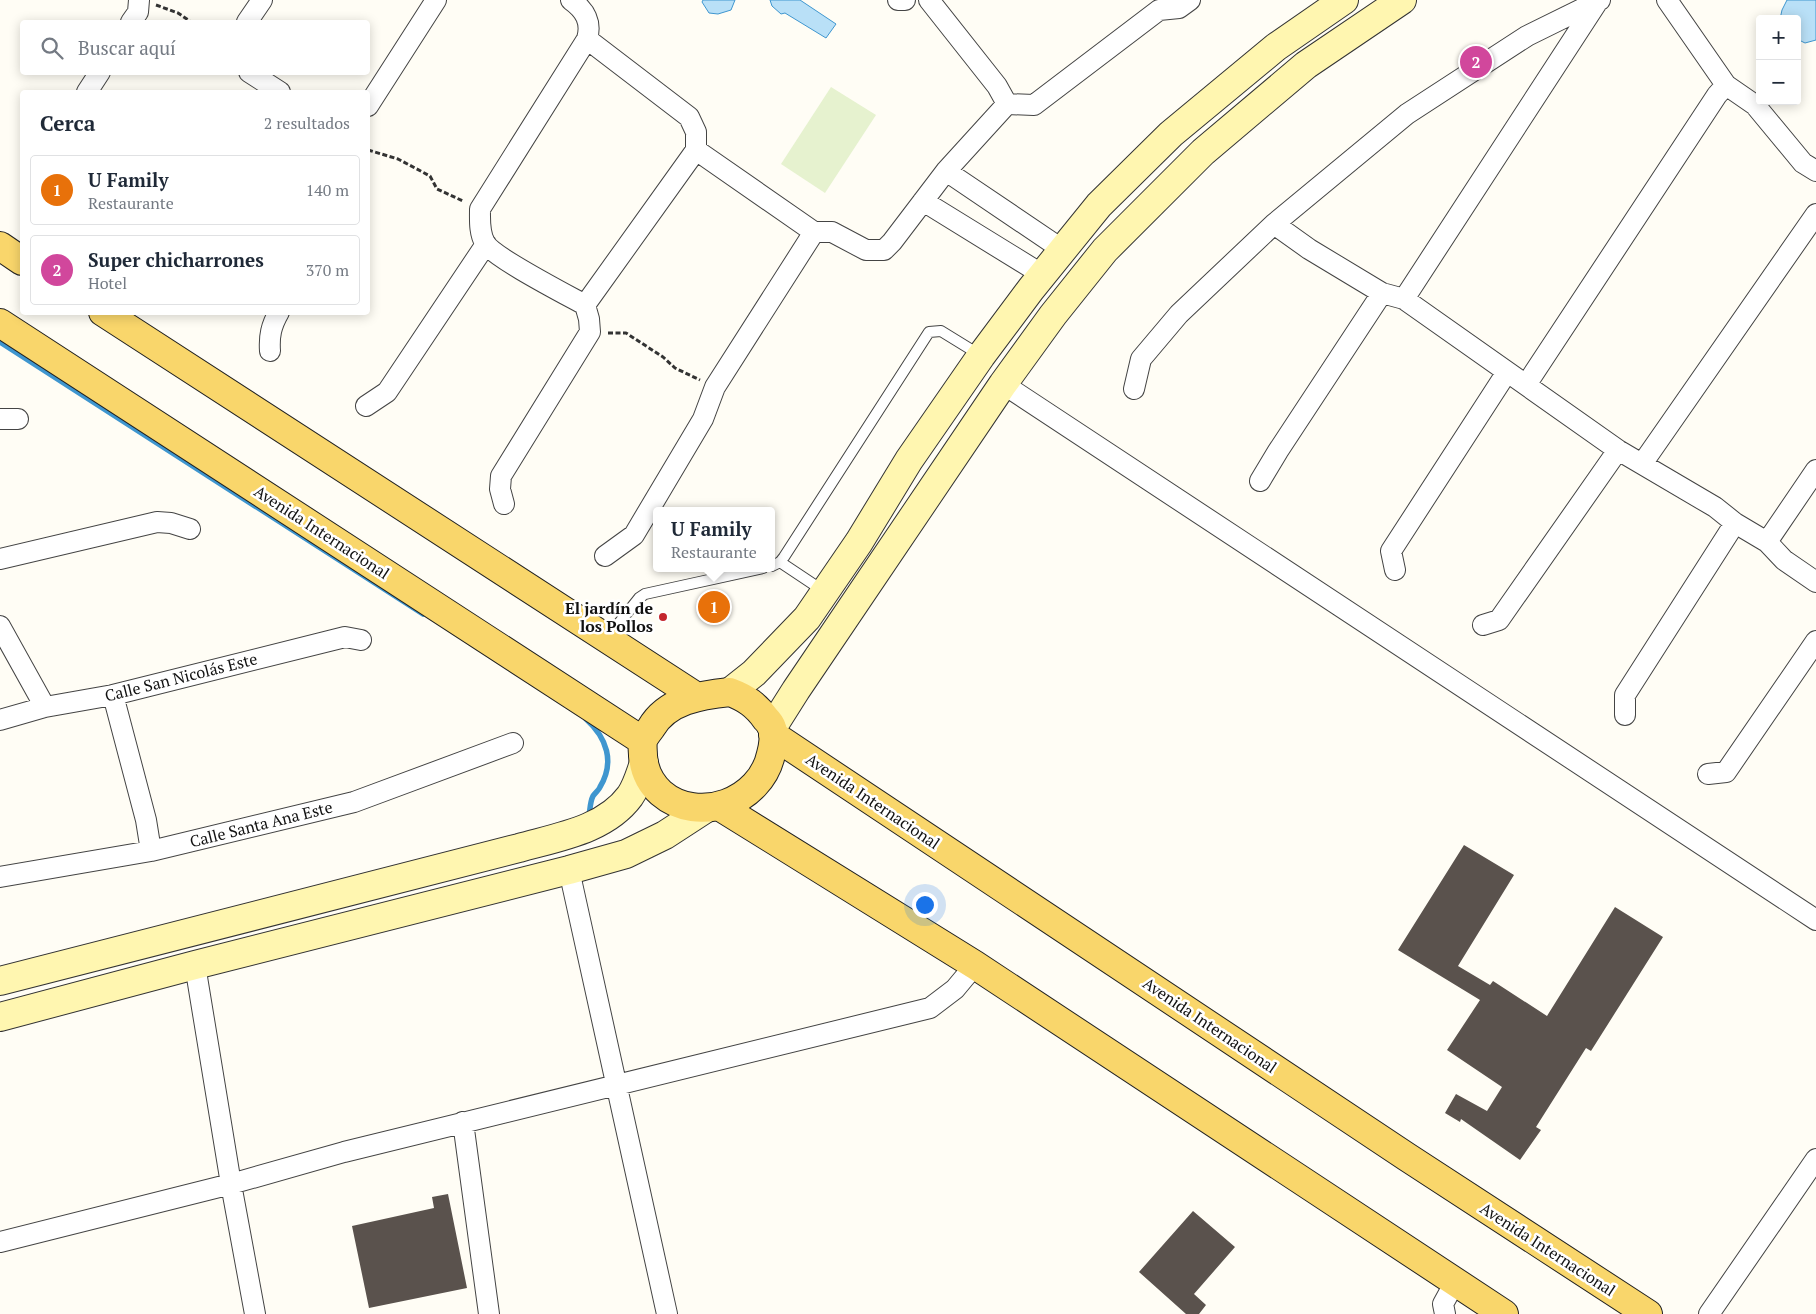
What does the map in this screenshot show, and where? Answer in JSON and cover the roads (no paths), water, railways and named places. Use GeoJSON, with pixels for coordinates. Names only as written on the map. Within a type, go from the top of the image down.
{"type":"FeatureCollection","features":[{"type":"Feature","properties":{"kind":"main road"},"geometry":{"type":"LineString","coordinates":[[0,246],[20,260]]}},
{"type":"Feature","properties":{"kind":"main road"},"geometry":{"type":"LineString","coordinates":[[107,315],[696,697]]}},
{"type":"Feature","properties":{"kind":"main road","name":"Avenida Internacional"},"geometry":{"type":"LineString","coordinates":[[0,323],[643,752]]}},
{"type":"Feature","properties":{"kind":"main road"},"geometry":{"type":"LineString","coordinates":[[730,692],[743,697],[758,708],[772,732],[773,748],[769,764],[758,781],[746,794],[732,802],[712,807],[677,804],[661,793],[650,781],[643,752],[654,723],[667,710],[696,697],[730,692]]}},
{"type":"Feature","properties":{"kind":"main road","name":"Avenida Internacional"},"geometry":{"type":"LineString","coordinates":[[772,732],[1385,1142],[1648,1314]]}},
{"type":"Feature","properties":{"kind":"main road"},"geometry":{"type":"LineString","coordinates":[[712,807],[975,965],[1504,1314]]}},
{"type":"Feature","properties":{"kind":"street"},"geometry":{"type":"LineString","coordinates":[[249,20],[262,0]]}},
{"type":"Feature","properties":{"kind":"street"},"geometry":{"type":"LineString","coordinates":[[370,103],[436,0]]}},
{"type":"Feature","properties":{"kind":"street"},"geometry":{"type":"LineString","coordinates":[[504,504],[500,489],[501,476],[590,332],[589,319],[585,305],[504,258],[486,244],[480,229],[480,209],[587,39],[590,30],[588,19],[571,0]]}},
{"type":"Feature","properties":{"kind":"street"},"geometry":{"type":"LineString","coordinates":[[898,0],[905,0]]}},
{"type":"Feature","properties":{"kind":"street"},"geometry":{"type":"LineString","coordinates":[[929,0],[997,86],[1007,104]]}},
{"type":"Feature","properties":{"kind":"street"},"geometry":{"type":"LineString","coordinates":[[696,150],[814,232],[832,232],[866,250],[884,250],[946,171],[1007,104],[1034,105],[1159,10],[1179,8],[1190,0]]}},
{"type":"Feature","properties":{"kind":"street"},"geometry":{"type":"LineString","coordinates":[[730,692],[754,673],[807,618],[859,542],[909,460],[981,356],[1099,205],[1171,134],[1276,47],[1344,0]]}},
{"type":"Feature","properties":{"kind":"street"},"geometry":{"type":"LineString","coordinates":[[772,732],[796,690],[1002,384],[1053,315],[1105,250],[1203,152],[1306,65],[1402,0]]}},
{"type":"Feature","properties":{"kind":"street"},"geometry":{"type":"LineString","coordinates":[[1667,0],[1726,85],[1755,105],[1803,163],[1816,171]]}},
{"type":"Feature","properties":{"kind":"street"},"geometry":{"type":"LineString","coordinates":[[1134,389],[1141,359],[1179,314],[1274,224],[1407,114],[1527,36],[1599,1]]}},
{"type":"Feature","properties":{"kind":"street"},"geometry":{"type":"LineString","coordinates":[[1404,299],[1599,1]]}},
{"type":"Feature","properties":{"kind":"street"},"geometry":{"type":"LineString","coordinates":[[133,20],[145,2]]}},
{"type":"Feature","properties":{"kind":"street"},"geometry":{"type":"LineString","coordinates":[[585,305],[696,150],[696,132],[689,117],[587,39]]}},
{"type":"Feature","properties":{"kind":"street"},"geometry":{"type":"LineString","coordinates":[[88,90],[98,75]]}},
{"type":"Feature","properties":{"kind":"street"},"geometry":{"type":"LineString","coordinates":[[252,81],[275,90]]}},
{"type":"Feature","properties":{"kind":"street"},"geometry":{"type":"LineString","coordinates":[[1526,385],[1717,95],[1726,85]]}},
{"type":"Feature","properties":{"kind":"street"},"geometry":{"type":"LineString","coordinates":[[946,171],[1063,250]]}},
{"type":"Feature","properties":{"kind":"street"},"geometry":{"type":"LineString","coordinates":[[1122,233],[1130,210],[1148,192],[1145,180],[1141,176],[1132,174]]}},
{"type":"Feature","properties":{"kind":"street"},"geometry":{"type":"LineString","coordinates":[[923,201],[1043,275]]}},
{"type":"Feature","properties":{"kind":"street"},"geometry":{"type":"LineString","coordinates":[[1642,464],[1816,214]]}},
{"type":"Feature","properties":{"kind":"street"},"geometry":{"type":"LineString","coordinates":[[1274,224],[1310,249],[1382,293],[1404,299],[1618,450],[1715,508],[1735,523],[1767,542],[1784,560],[1816,582]]}},
{"type":"Feature","properties":{"kind":"street"},"geometry":{"type":"LineString","coordinates":[[605,556],[634,535],[702,419],[715,387],[814,232]]}},
{"type":"Feature","properties":{"kind":"street"},"geometry":{"type":"LineString","coordinates":[[366,406],[387,392],[486,244]]}},
{"type":"Feature","properties":{"kind":"street"},"geometry":{"type":"LineString","coordinates":[[1260,481],[1288,435],[1382,293]]}},
{"type":"Feature","properties":{"kind":"street"},"geometry":{"type":"LineString","coordinates":[[270,351],[269,336],[277,315]]}},
{"type":"Feature","properties":{"kind":"street"},"geometry":{"type":"LineString","coordinates":[[1395,570],[1391,551],[1507,372]]}},
{"type":"Feature","properties":{"kind":"street"},"geometry":{"type":"LineString","coordinates":[[1002,384],[1816,920]]}},
{"type":"Feature","properties":{"kind":"street"},"geometry":{"type":"LineString","coordinates":[[1483,625],[1499,620],[1618,450]]}},
{"type":"Feature","properties":{"kind":"street"},"geometry":{"type":"LineString","coordinates":[[1767,542],[1816,470]]}},
{"type":"Feature","properties":{"kind":"street"},"geometry":{"type":"LineString","coordinates":[[0,559],[157,522],[171,523],[190,529]]}},
{"type":"Feature","properties":{"kind":"street"},"geometry":{"type":"LineString","coordinates":[[1625,715],[1625,695],[1735,523]]}},
{"type":"Feature","properties":{"kind":"street"},"geometry":{"type":"LineString","coordinates":[[859,542],[885,559]]}},
{"type":"Feature","properties":{"kind":"street"},"geometry":{"type":"LineString","coordinates":[[0,626],[45,708]]}},
{"type":"Feature","properties":{"kind":"street","name":"Calle San Nicolás Este"},"geometry":{"type":"LineString","coordinates":[[0,720],[45,708],[112,695],[345,637],[361,640]]}},
{"type":"Feature","properties":{"kind":"street"},"geometry":{"type":"LineString","coordinates":[[1708,774],[1726,772],[1816,641]]}},
{"type":"Feature","properties":{"kind":"street"},"geometry":{"type":"LineString","coordinates":[[112,695],[146,820],[152,851]]}},
{"type":"Feature","properties":{"kind":"street","name":"Calle Santa Ana Este"},"geometry":{"type":"LineString","coordinates":[[0,877],[152,851],[354,802],[514,743]]}},
{"type":"Feature","properties":{"kind":"street"},"geometry":{"type":"LineString","coordinates":[[0,981],[519,848],[600,823],[630,796],[637,783],[643,752]]}},
{"type":"Feature","properties":{"kind":"street"},"geometry":{"type":"LineString","coordinates":[[0,1017],[626,854],[666,835],[712,807]]}},
{"type":"Feature","properties":{"kind":"street"},"geometry":{"type":"LineString","coordinates":[[569,870],[667,1314]]}},
{"type":"Feature","properties":{"kind":"street"},"geometry":{"type":"LineString","coordinates":[[195,965],[231,1184],[255,1314]]}},
{"type":"Feature","properties":{"kind":"street"},"geometry":{"type":"LineString","coordinates":[[0,1242],[231,1184],[344,1152],[463,1122],[930,1008],[955,989],[975,965]]}},
{"type":"Feature","properties":{"kind":"street"},"geometry":{"type":"LineString","coordinates":[[463,1122],[489,1314]]}},
{"type":"Feature","properties":{"kind":"street"},"geometry":{"type":"LineString","coordinates":[[1709,1314],[1816,1159]]}},
{"type":"Feature","properties":{"kind":"street"},"geometry":{"type":"LineString","coordinates":[[1445,1314],[1443,1304],[1455,1282]]}},
{"type":"Feature","properties":{"kind":"lane"},"geometry":{"type":"LineString","coordinates":[[825,592],[776,564],[929,332],[941,331],[981,356]]}},
{"type":"Feature","properties":{"kind":"lane"},"geometry":{"type":"LineString","coordinates":[[606,638],[639,598],[645,594],[745,572]]}},
{"type":"Feature","properties":{"kind":"water"},"geometry":{"type":"Polygon","coordinates":[[[703,0],[735,0],[731,10],[718,14],[709,13],[702,2],[703,0]]]}},
{"type":"Feature","properties":{"kind":"water"},"geometry":{"type":"Polygon","coordinates":[[[770,0],[800,0],[836,24],[826,38],[785,13],[781,14],[772,6],[770,0]]]}},
{"type":"Feature","properties":{"kind":"water"},"geometry":{"type":"Polygon","coordinates":[[[1787,0],[1816,0],[1816,40],[1805,43],[1801,41],[1801,15],[1781,15],[1787,0]]]}},
{"type":"Feature","properties":{"kind":"waterway"},"geometry":{"type":"LineString","coordinates":[[0,342],[423,614]]}},
{"type":"Feature","properties":{"kind":"waterway"},"geometry":{"type":"LineString","coordinates":[[586,719],[604,742],[608,760],[605,778],[592,798],[589,816]]}},
{"type":"Feature","properties":{"kind":"place","name":"Super chicharrones"},"geometry":{"type":"Point","coordinates":[1476,62]}},
{"type":"Feature","properties":{"kind":"place","name":"U Family"},"geometry":{"type":"Point","coordinates":[714,607]}},
{"type":"Feature","properties":{"kind":"place","name":"El jardín de los Pollos"},"geometry":{"type":"Point","coordinates":[663,617]}}]}
